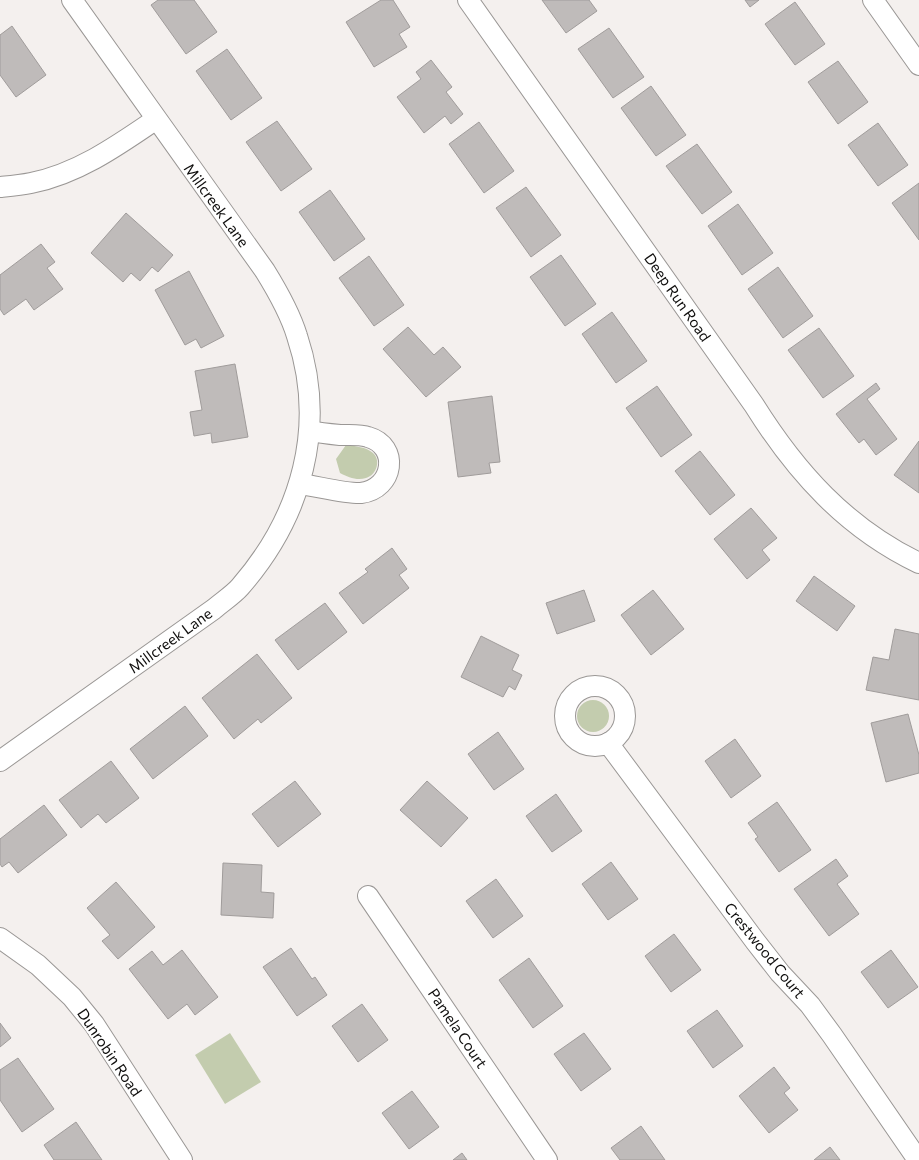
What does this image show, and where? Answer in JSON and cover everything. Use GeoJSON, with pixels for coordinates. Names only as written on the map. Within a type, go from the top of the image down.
{"type":"FeatureCollection","features":[{"type":"Feature","properties":{"kind":"street","name":"Millcreek Lane"},"geometry":{"type":"LineString","coordinates":[[0,761],[206,614],[239,588],[272,542],[290,509],[300,484],[310,431],[310,403],[303,356],[283,300],[265,271],[72,0]]}},
{"type":"Feature","properties":{"kind":"street","name":"Deep Run Road"},"geometry":{"type":"LineString","coordinates":[[468,0],[754,405],[774,437],[800,470],[831,503],[852,521],[869,534],[919,563]]}},
{"type":"Feature","properties":{"kind":"street"},"geometry":{"type":"LineString","coordinates":[[873,0],[919,65]]}},
{"type":"Feature","properties":{"kind":"street"},"geometry":{"type":"LineString","coordinates":[[0,187],[31,183],[76,167],[96,158],[156,120]]}},
{"type":"Feature","properties":{"kind":"street"},"geometry":{"type":"LineString","coordinates":[[300,484],[362,493],[376,488],[385,479],[390,468],[388,454],[379,442],[367,436],[310,431]]}},
{"type":"Feature","properties":{"kind":"street","name":"Crestwood Court"},"geometry":{"type":"LineString","coordinates":[[608,743],[755,941],[780,973],[810,1005],[918,1160]]}},
{"type":"Feature","properties":{"kind":"street","name":"Pamela Court"},"geometry":{"type":"LineString","coordinates":[[368,896],[547,1160]]}},
{"type":"Feature","properties":{"kind":"street","name":"Dunrobin Road"},"geometry":{"type":"LineString","coordinates":[[0,938],[38,965],[77,1004],[113,1052],[182,1160]]}},
{"type":"Feature","properties":{"kind":"green space"},"geometry":{"type":"Polygon","coordinates":[[[346,445],[364,448],[373,453],[377,459],[377,467],[373,474],[366,478],[356,479],[340,473],[336,459],[346,445]]]}},
{"type":"Feature","properties":{"kind":"green space"},"geometry":{"type":"Polygon","coordinates":[[[593,700],[599,701],[604,705],[608,710],[608,722],[604,727],[599,731],[593,732],[587,731],[582,727],[578,722],[577,716],[578,710],[582,705],[587,701],[593,700]]]}},
{"type":"Feature","properties":{"kind":"green space"},"geometry":{"type":"Polygon","coordinates":[[[230,1033],[261,1082],[225,1104],[195,1055],[230,1033]]]}},
{"type":"Feature","properties":{"kind":"building"},"geometry":{"type":"Polygon","coordinates":[[[158,0],[194,0],[217,32],[186,54],[151,5],[158,0]]]}},
{"type":"Feature","properties":{"kind":"building"},"geometry":{"type":"Polygon","coordinates":[[[381,0],[393,0],[410,27],[399,34],[407,47],[374,67],[346,22],[381,0]]]}},
{"type":"Feature","properties":{"kind":"building"},"geometry":{"type":"Polygon","coordinates":[[[542,0],[589,0],[597,11],[566,33],[542,0]]]}},
{"type":"Feature","properties":{"kind":"building"},"geometry":{"type":"Polygon","coordinates":[[[745,0],[759,0],[750,7],[745,0]]]}},
{"type":"Feature","properties":{"kind":"building"},"geometry":{"type":"Polygon","coordinates":[[[795,2],[825,44],[795,65],[765,24],[795,2]]]}},
{"type":"Feature","properties":{"kind":"building"},"geometry":{"type":"Polygon","coordinates":[[[12,26],[46,75],[16,97],[0,75],[0,35],[12,26]]]}},
{"type":"Feature","properties":{"kind":"building"},"geometry":{"type":"Polygon","coordinates":[[[609,28],[644,77],[613,98],[578,49],[609,28]]]}},
{"type":"Feature","properties":{"kind":"building"},"geometry":{"type":"Polygon","coordinates":[[[227,49],[262,98],[231,120],[196,71],[227,49]]]}},
{"type":"Feature","properties":{"kind":"building"},"geometry":{"type":"Polygon","coordinates":[[[431,60],[452,87],[446,92],[463,114],[451,124],[445,116],[424,133],[397,97],[421,79],[416,72],[431,60]]]}},
{"type":"Feature","properties":{"kind":"building"},"geometry":{"type":"Polygon","coordinates":[[[838,61],[868,102],[838,124],[808,82],[838,61]]]}},
{"type":"Feature","properties":{"kind":"building"},"geometry":{"type":"Polygon","coordinates":[[[651,86],[686,135],[656,156],[621,108],[651,86]]]}},
{"type":"Feature","properties":{"kind":"building"},"geometry":{"type":"Polygon","coordinates":[[[277,121],[312,169],[281,191],[246,142],[277,121]]]}},
{"type":"Feature","properties":{"kind":"building"},"geometry":{"type":"Polygon","coordinates":[[[479,122],[514,171],[484,193],[449,144],[479,122]]]}},
{"type":"Feature","properties":{"kind":"building"},"geometry":{"type":"Polygon","coordinates":[[[878,123],[908,165],[878,186],[848,145],[878,123]]]}},
{"type":"Feature","properties":{"kind":"building"},"geometry":{"type":"Polygon","coordinates":[[[697,144],[732,192],[702,214],[666,166],[697,144]]]}},
{"type":"Feature","properties":{"kind":"building"},"geometry":{"type":"Polygon","coordinates":[[[919,183],[919,240],[892,203],[919,183]]]}},
{"type":"Feature","properties":{"kind":"building"},"geometry":{"type":"Polygon","coordinates":[[[526,187],[561,235],[531,257],[496,208],[526,187]]]}},
{"type":"Feature","properties":{"kind":"building"},"geometry":{"type":"Polygon","coordinates":[[[330,190],[365,239],[334,261],[299,212],[330,190]]]}},
{"type":"Feature","properties":{"kind":"building"},"geometry":{"type":"Polygon","coordinates":[[[738,204],[773,253],[742,275],[708,226],[738,204]]]}},
{"type":"Feature","properties":{"kind":"building"},"geometry":{"type":"Polygon","coordinates":[[[126,213],[173,255],[158,272],[152,267],[140,281],[131,273],[123,282],[91,253],[126,213]]]}},
{"type":"Feature","properties":{"kind":"building"},"geometry":{"type":"Polygon","coordinates":[[[41,244],[55,262],[47,268],[63,289],[34,310],[26,299],[4,315],[0,309],[0,275],[41,244]]]}},
{"type":"Feature","properties":{"kind":"building"},"geometry":{"type":"Polygon","coordinates":[[[561,255],[596,304],[565,326],[530,277],[561,255]]]}},
{"type":"Feature","properties":{"kind":"building"},"geometry":{"type":"Polygon","coordinates":[[[369,256],[404,305],[374,326],[339,278],[369,256]]]}},
{"type":"Feature","properties":{"kind":"building"},"geometry":{"type":"Polygon","coordinates":[[[778,267],[813,316],[783,338],[748,289],[778,267]]]}},
{"type":"Feature","properties":{"kind":"building"},"geometry":{"type":"Polygon","coordinates":[[[189,271],[224,336],[201,348],[196,339],[185,345],[155,290],[189,271]]]}},
{"type":"Feature","properties":{"kind":"building"},"geometry":{"type":"Polygon","coordinates":[[[612,312],[647,361],[616,383],[582,334],[612,312]]]}},
{"type":"Feature","properties":{"kind":"building"},"geometry":{"type":"Polygon","coordinates":[[[408,327],[434,355],[443,347],[461,367],[426,397],[383,349],[408,327]]]}},
{"type":"Feature","properties":{"kind":"building"},"geometry":{"type":"Polygon","coordinates":[[[819,328],[854,376],[823,398],[788,350],[819,328]]]}},
{"type":"Feature","properties":{"kind":"building"},"geometry":{"type":"Polygon","coordinates":[[[235,364],[248,437],[212,443],[211,433],[194,436],[190,412],[202,410],[195,371],[235,364]]]}},
{"type":"Feature","properties":{"kind":"building"},"geometry":{"type":"Polygon","coordinates":[[[876,383],[880,389],[867,399],[897,439],[876,455],[864,439],[859,443],[836,414],[876,383]]]}},
{"type":"Feature","properties":{"kind":"building"},"geometry":{"type":"Polygon","coordinates":[[[657,386],[692,435],[661,457],[626,408],[657,386]]]}},
{"type":"Feature","properties":{"kind":"building"},"geometry":{"type":"Polygon","coordinates":[[[492,396],[500,462],[489,463],[491,473],[458,477],[448,402],[492,396]]]}},
{"type":"Feature","properties":{"kind":"building"},"geometry":{"type":"Polygon","coordinates":[[[919,441],[919,493],[894,475],[919,441]]]}},
{"type":"Feature","properties":{"kind":"building"},"geometry":{"type":"Polygon","coordinates":[[[700,451],[735,495],[710,515],[675,471],[700,451]]]}},
{"type":"Feature","properties":{"kind":"building"},"geometry":{"type":"Polygon","coordinates":[[[751,508],[777,538],[762,550],[770,560],[747,579],[714,539],[751,508]]]}},
{"type":"Feature","properties":{"kind":"building"},"geometry":{"type":"Polygon","coordinates":[[[392,548],[407,569],[399,575],[409,588],[363,624],[339,593],[368,572],[365,569],[392,548]]]}},
{"type":"Feature","properties":{"kind":"building"},"geometry":{"type":"Polygon","coordinates":[[[814,576],[855,606],[837,631],[796,601],[814,576]]]}},
{"type":"Feature","properties":{"kind":"building"},"geometry":{"type":"Polygon","coordinates":[[[584,590],[595,621],[557,634],[546,603],[584,590]]]}},
{"type":"Feature","properties":{"kind":"building"},"geometry":{"type":"Polygon","coordinates":[[[653,590],[684,629],[651,655],[621,615],[653,590]]]}},
{"type":"Feature","properties":{"kind":"building"},"geometry":{"type":"Polygon","coordinates":[[[325,603],[347,632],[298,670],[275,640],[325,603]]]}},
{"type":"Feature","properties":{"kind":"building"},"geometry":{"type":"Polygon","coordinates":[[[895,629],[919,634],[919,700],[866,690],[873,657],[889,660],[895,629]]]}},
{"type":"Feature","properties":{"kind":"building"},"geometry":{"type":"Polygon","coordinates":[[[481,636],[519,655],[512,670],[522,675],[515,690],[509,686],[503,697],[461,677],[481,636]]]}},
{"type":"Feature","properties":{"kind":"building"},"geometry":{"type":"Polygon","coordinates":[[[257,654],[292,698],[261,723],[258,719],[234,739],[202,698],[257,654]]]}},
{"type":"Feature","properties":{"kind":"building"},"geometry":{"type":"Polygon","coordinates":[[[185,706],[208,736],[153,779],[130,749],[185,706]]]}},
{"type":"Feature","properties":{"kind":"building"},"geometry":{"type":"Polygon","coordinates":[[[908,714],[919,755],[919,773],[886,782],[871,723],[908,714]]]}},
{"type":"Feature","properties":{"kind":"building"},"geometry":{"type":"Polygon","coordinates":[[[498,732],[524,769],[494,790],[468,754],[498,732]]]}},
{"type":"Feature","properties":{"kind":"building"},"geometry":{"type":"Polygon","coordinates":[[[735,739],[761,776],[731,798],[705,761],[735,739]]]}},
{"type":"Feature","properties":{"kind":"building"},"geometry":{"type":"Polygon","coordinates":[[[111,761],[139,798],[106,823],[98,814],[81,828],[59,800],[111,761]]]}},
{"type":"Feature","properties":{"kind":"building"},"geometry":{"type":"Polygon","coordinates":[[[295,781],[321,814],[278,847],[252,814],[295,781]]]}},
{"type":"Feature","properties":{"kind":"building"},"geometry":{"type":"Polygon","coordinates":[[[427,781],[468,818],[441,847],[400,810],[427,781]]]}},
{"type":"Feature","properties":{"kind":"building"},"geometry":{"type":"Polygon","coordinates":[[[556,794],[582,831],[552,852],[526,816],[556,794]]]}},
{"type":"Feature","properties":{"kind":"building"},"geometry":{"type":"Polygon","coordinates":[[[777,802],[811,850],[779,872],[755,839],[758,837],[748,823],[777,802]]]}},
{"type":"Feature","properties":{"kind":"building"},"geometry":{"type":"Polygon","coordinates":[[[44,805],[67,835],[18,873],[9,862],[2,867],[0,864],[0,839],[44,805]]]}},
{"type":"Feature","properties":{"kind":"building"},"geometry":{"type":"Polygon","coordinates":[[[836,859],[848,876],[837,884],[859,914],[829,936],[794,889],[836,859]]]}},
{"type":"Feature","properties":{"kind":"building"},"geometry":{"type":"Polygon","coordinates":[[[611,862],[638,899],[608,920],[582,884],[611,862]]]}},
{"type":"Feature","properties":{"kind":"building"},"geometry":{"type":"Polygon","coordinates":[[[223,863],[262,865],[261,892],[274,893],[273,918],[221,915],[223,863]]]}},
{"type":"Feature","properties":{"kind":"building"},"geometry":{"type":"Polygon","coordinates":[[[496,879],[523,916],[493,938],[466,901],[496,879]]]}},
{"type":"Feature","properties":{"kind":"building"},"geometry":{"type":"Polygon","coordinates":[[[116,882],[155,927],[118,959],[102,941],[110,935],[87,908],[116,882]]]}},
{"type":"Feature","properties":{"kind":"building"},"geometry":{"type":"Polygon","coordinates":[[[674,934],[701,970],[671,992],[645,956],[674,934]]]}},
{"type":"Feature","properties":{"kind":"building"},"geometry":{"type":"Polygon","coordinates":[[[291,948],[312,979],[315,977],[327,995],[297,1016],[263,967],[291,948]]]}},
{"type":"Feature","properties":{"kind":"building"},"geometry":{"type":"Polygon","coordinates":[[[182,950],[218,997],[195,1015],[187,1004],[168,1019],[129,969],[152,951],[163,965],[182,950]]]}},
{"type":"Feature","properties":{"kind":"building"},"geometry":{"type":"Polygon","coordinates":[[[891,950],[918,987],[888,1008],[861,972],[891,950]]]}},
{"type":"Feature","properties":{"kind":"building"},"geometry":{"type":"Polygon","coordinates":[[[529,958],[563,1006],[533,1028],[499,980],[529,958]]]}},
{"type":"Feature","properties":{"kind":"building"},"geometry":{"type":"Polygon","coordinates":[[[362,1004],[388,1040],[358,1062],[332,1026],[362,1004]]]}},
{"type":"Feature","properties":{"kind":"building"},"geometry":{"type":"Polygon","coordinates":[[[717,1010],[743,1046],[713,1068],[687,1031],[717,1010]]]}},
{"type":"Feature","properties":{"kind":"building"},"geometry":{"type":"Polygon","coordinates":[[[0,1023],[11,1038],[0,1047],[0,1023]]]}},
{"type":"Feature","properties":{"kind":"building"},"geometry":{"type":"Polygon","coordinates":[[[584,1033],[611,1069],[581,1091],[554,1054],[584,1033]]]}},
{"type":"Feature","properties":{"kind":"building"},"geometry":{"type":"Polygon","coordinates":[[[18,1058],[54,1109],[22,1132],[0,1100],[0,1070],[18,1058]]]}},
{"type":"Feature","properties":{"kind":"building"},"geometry":{"type":"Polygon","coordinates":[[[774,1067],[790,1088],[784,1093],[798,1110],[769,1133],[739,1096],[774,1067]]]}},
{"type":"Feature","properties":{"kind":"building"},"geometry":{"type":"Polygon","coordinates":[[[412,1091],[439,1127],[409,1149],[382,1113],[412,1091]]]}},
{"type":"Feature","properties":{"kind":"building"},"geometry":{"type":"Polygon","coordinates":[[[76,1122],[102,1160],[54,1160],[44,1145],[76,1122]]]}},
{"type":"Feature","properties":{"kind":"building"},"geometry":{"type":"Polygon","coordinates":[[[641,1126],[665,1160],[620,1160],[611,1148],[641,1126]]]}},
{"type":"Feature","properties":{"kind":"building"},"geometry":{"type":"Polygon","coordinates":[[[830,1147],[840,1160],[814,1160],[830,1147]]]}},
{"type":"Feature","properties":{"kind":"building"},"geometry":{"type":"Polygon","coordinates":[[[462,1153],[467,1160],[453,1160],[462,1153]]]}}]}
